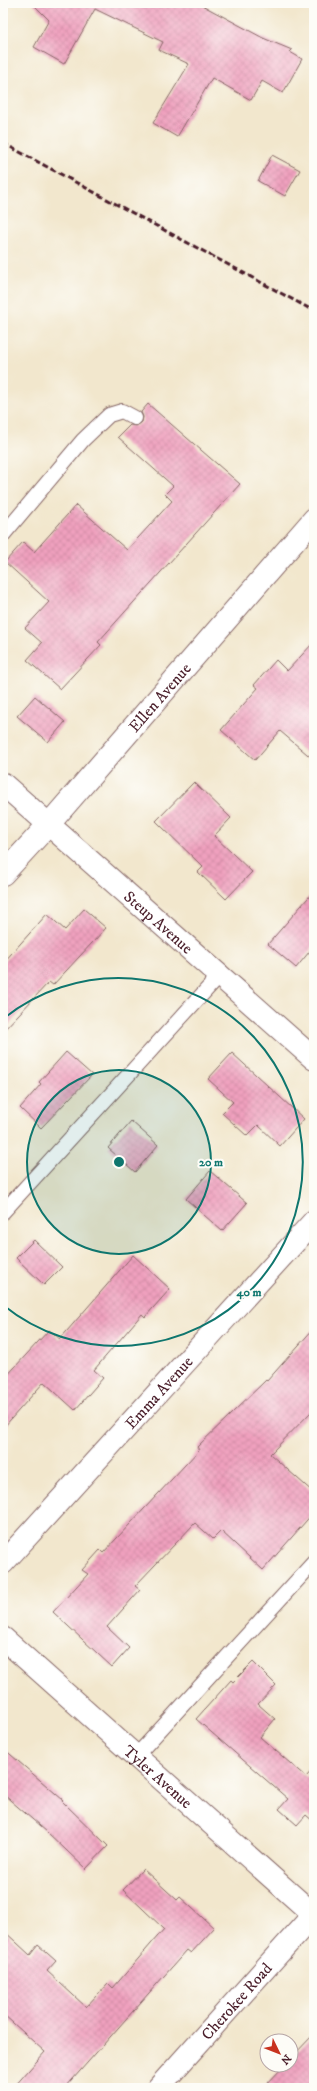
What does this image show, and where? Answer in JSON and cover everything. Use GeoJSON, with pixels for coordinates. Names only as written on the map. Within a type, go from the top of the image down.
{"type":"FeatureCollection","features":[{"type":"Feature","properties":{"kind":"street","name":"Ellen Avenue"},"geometry":{"type":"LineString","coordinates":[[3,874],[49,824],[314,519]]}},
{"type":"Feature","properties":{"kind":"street","name":"Steup Avenue"},"geometry":{"type":"LineString","coordinates":[[3,784],[314,1059]]}},
{"type":"Feature","properties":{"kind":"street","name":"Emma Avenue"},"geometry":{"type":"LineString","coordinates":[[3,1563],[314,1221]]}},
{"type":"Feature","properties":{"kind":"street","name":"Tyler Avenue"},"geometry":{"type":"LineString","coordinates":[[3,1638],[314,1915]]}},
{"type":"Feature","properties":{"kind":"street","name":"Cherokee Road"},"geometry":{"type":"LineString","coordinates":[[158,2088],[314,1915]]}},
{"type":"Feature","properties":{"kind":"lane"},"geometry":{"type":"LineString","coordinates":[[3,535],[83,440],[109,415],[122,411],[135,418]]}},
{"type":"Feature","properties":{"kind":"lane"},"geometry":{"type":"LineString","coordinates":[[3,1212],[219,976]]}},
{"type":"Feature","properties":{"kind":"lane"},"geometry":{"type":"LineString","coordinates":[[136,1756],[314,1562]]}},
{"type":"Feature","properties":{"kind":"building"},"geometry":{"type":"Polygon","coordinates":[[[32,3],[198,3],[263,38],[292,50],[290,52],[302,59],[283,93],[262,81],[251,100],[212,78],[177,137],[153,123],[189,64],[159,50],[163,42],[95,9],[64,64],[34,47],[49,20],[32,3]]]}},
{"type":"Feature","properties":{"kind":"building"},"geometry":{"type":"Polygon","coordinates":[[[272,155],[300,170],[285,196],[258,181],[272,155]]]}},
{"type":"Feature","properties":{"kind":"building"},"geometry":{"type":"Polygon","coordinates":[[[148,404],[240,484],[98,642],[101,645],[60,689],[27,660],[42,643],[25,628],[49,602],[5,562],[23,542],[34,552],[76,505],[127,550],[172,501],[165,494],[173,486],[118,437],[130,425],[136,426],[142,422],[143,417],[141,412],[148,404]]]}},
{"type":"Feature","properties":{"kind":"building"},"geometry":{"type":"Polygon","coordinates":[[[314,642],[314,760],[280,731],[255,760],[221,730],[258,688],[254,685],[276,660],[287,671],[314,642]]]}},
{"type":"Feature","properties":{"kind":"building"},"geometry":{"type":"Polygon","coordinates":[[[35,696],[65,722],[48,742],[17,716],[35,696]]]}},
{"type":"Feature","properties":{"kind":"building"},"geometry":{"type":"Polygon","coordinates":[[[194,782],[231,818],[214,836],[252,872],[226,899],[198,872],[203,867],[156,821],[194,782]]]}},
{"type":"Feature","properties":{"kind":"building"},"geometry":{"type":"Polygon","coordinates":[[[314,891],[314,946],[296,968],[268,944],[314,891]]]}},
{"type":"Feature","properties":{"kind":"building"},"geometry":{"type":"Polygon","coordinates":[[[84,909],[106,928],[53,985],[49,982],[3,1031],[3,963],[47,914],[65,930],[84,909]]]}},
{"type":"Feature","properties":{"kind":"building"},"geometry":{"type":"Polygon","coordinates":[[[66,1052],[92,1075],[41,1128],[20,1108],[41,1084],[39,1082],[66,1052]]]}},
{"type":"Feature","properties":{"kind":"building"},"geometry":{"type":"Polygon","coordinates":[[[232,1053],[304,1119],[280,1146],[258,1125],[247,1136],[222,1113],[233,1102],[208,1079],[232,1053]]]}},
{"type":"Feature","properties":{"kind":"building"},"geometry":{"type":"Polygon","coordinates":[[[131,1121],[158,1145],[135,1172],[108,1148],[131,1121]]]}},
{"type":"Feature","properties":{"kind":"building"},"geometry":{"type":"Polygon","coordinates":[[[210,1171],[247,1203],[222,1231],[186,1199],[210,1171]]]}},
{"type":"Feature","properties":{"kind":"building"},"geometry":{"type":"Polygon","coordinates":[[[34,1240],[62,1267],[44,1285],[16,1258],[34,1240]]]}},
{"type":"Feature","properties":{"kind":"building"},"geometry":{"type":"Polygon","coordinates":[[[133,1255],[170,1289],[145,1317],[142,1314],[94,1370],[103,1378],[75,1410],[44,1382],[3,1428],[3,1380],[49,1330],[60,1339],[133,1255]]]}},
{"type":"Feature","properties":{"kind":"building"},"geometry":{"type":"Polygon","coordinates":[[[314,1328],[314,1409],[270,1454],[314,1493],[314,1512],[263,1570],[221,1531],[213,1539],[195,1523],[135,1586],[140,1590],[107,1627],[129,1648],[112,1667],[53,1612],[88,1574],[82,1570],[100,1550],[103,1553],[199,1450],[197,1447],[266,1380],[267,1381],[314,1328]]]}},
{"type":"Feature","properties":{"kind":"building"},"geometry":{"type":"Polygon","coordinates":[[[253,1662],[276,1685],[258,1704],[275,1719],[260,1737],[306,1777],[314,1768],[314,1822],[306,1815],[297,1825],[279,1809],[288,1799],[196,1719],[231,1680],[233,1682],[253,1662]]]}},
{"type":"Feature","properties":{"kind":"building"},"geometry":{"type":"Polygon","coordinates":[[[3,1748],[63,1800],[62,1801],[108,1846],[86,1869],[47,1832],[3,1794],[3,1748]]]}},
{"type":"Feature","properties":{"kind":"building"},"geometry":{"type":"Polygon","coordinates":[[[143,1869],[177,1900],[180,1897],[214,1928],[191,1953],[187,1950],[65,2088],[13,2088],[45,2052],[3,2014],[3,1930],[30,1955],[38,1945],[56,1961],[47,1971],[86,2007],[108,1983],[113,1988],[164,1929],[123,1890],[143,1869]]]}},
{"type":"Feature","properties":{"kind":"building"},"geometry":{"type":"Polygon","coordinates":[[[314,2034],[314,2088],[263,2088],[277,2073],[299,2073],[299,2050],[314,2034]]]}},
{"type":"Feature","properties":{"kind":"railway"},"geometry":{"type":"LineString","coordinates":[[3,143],[314,311]]}}]}
